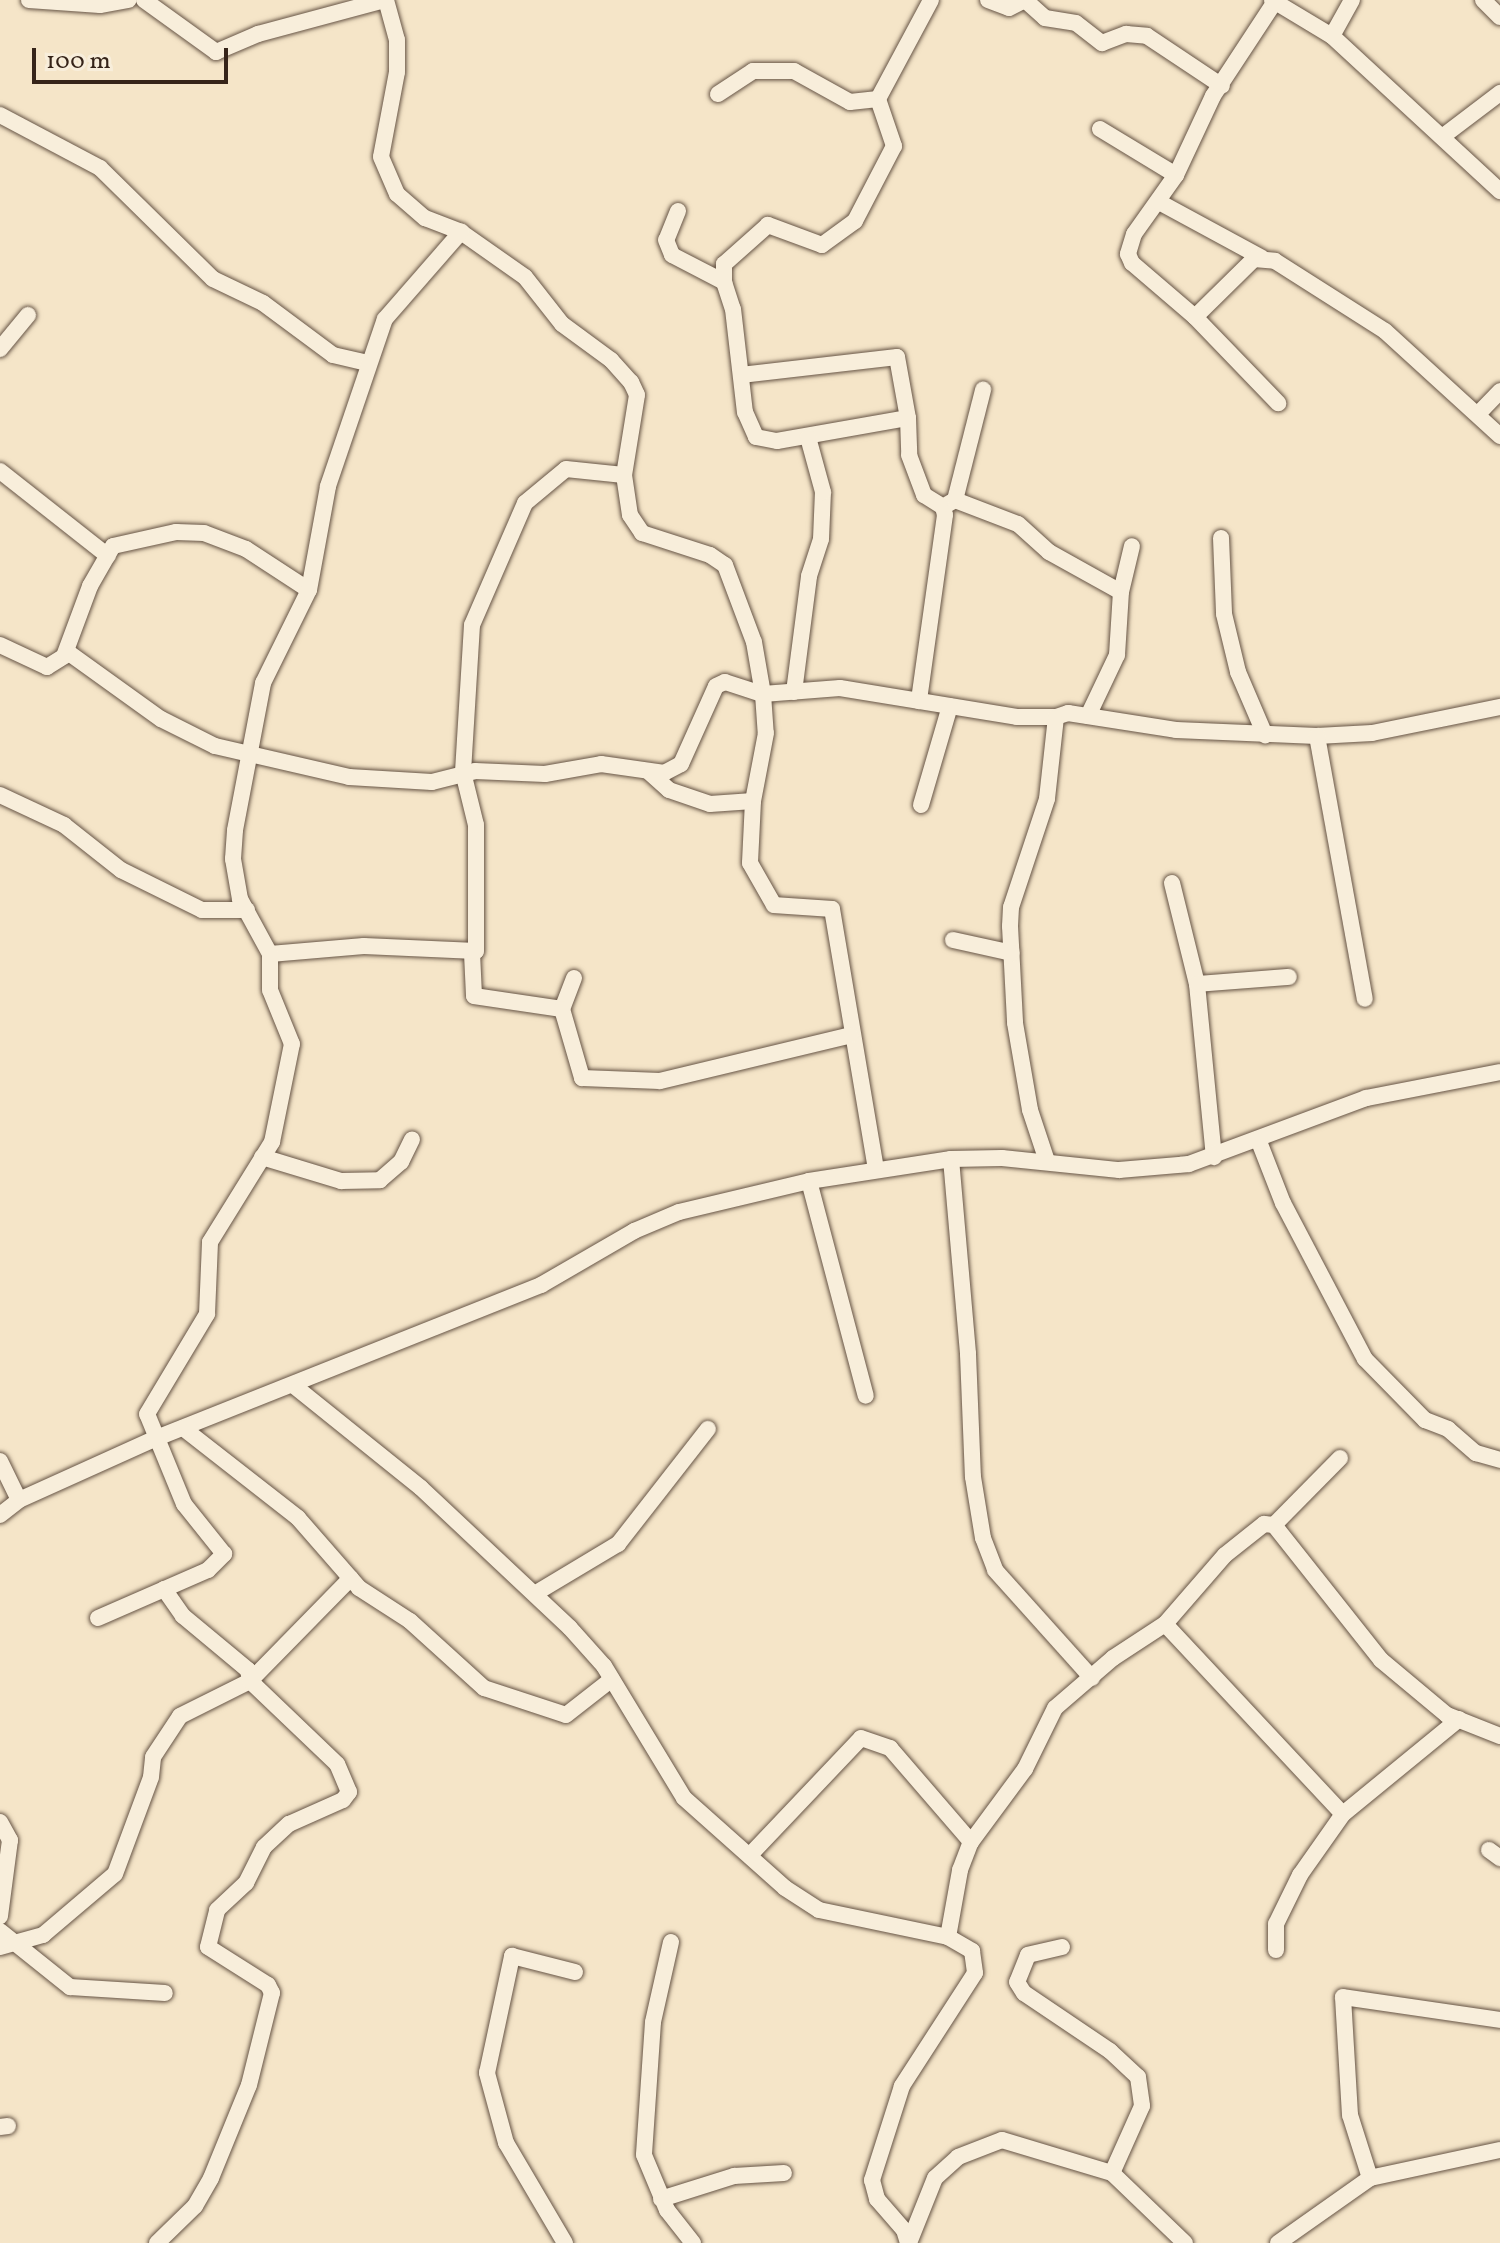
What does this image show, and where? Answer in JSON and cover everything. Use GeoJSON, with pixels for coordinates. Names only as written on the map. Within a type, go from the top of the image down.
{"type":"FeatureCollection","features":[{"type":"Feature","properties":{"kind":"street"},"geometry":{"type":"LineString","coordinates":[[29,0],[100,5],[129,0]]}},
{"type":"Feature","properties":{"kind":"street"},"geometry":{"type":"LineString","coordinates":[[144,0],[216,52],[258,34],[386,0],[397,40],[397,72],[381,148],[383,165],[402,203],[461,232],[525,277],[562,324],[611,360],[631,382],[637,395],[624,475],[626,505],[642,533],[725,565],[754,642],[766,733],[753,801],[750,863],[774,905],[832,909],[876,1169]]}},
{"type":"Feature","properties":{"kind":"street"},"geometry":{"type":"LineString","coordinates":[[908,418],[777,441],[756,437],[745,412],[733,309],[724,282],[724,264],[768,225],[822,245],[855,221],[894,146],[878,99],[931,0]]}},
{"type":"Feature","properties":{"kind":"street"},"geometry":{"type":"LineString","coordinates":[[988,0],[1009,8],[1025,0],[1045,18],[1076,23],[1102,43],[1126,34],[1147,36],[1222,86]]}},
{"type":"Feature","properties":{"kind":"street"},"geometry":{"type":"LineString","coordinates":[[1278,403],[1195,317],[1142,274],[1128,254],[1134,234],[1176,175],[1191,134],[1275,0],[1332,36],[1500,191]]}},
{"type":"Feature","properties":{"kind":"street"},"geometry":{"type":"LineString","coordinates":[[1332,36],[1352,0]]}},
{"type":"Feature","properties":{"kind":"street"},"geometry":{"type":"LineString","coordinates":[[1483,0],[1500,17]]}},
{"type":"Feature","properties":{"kind":"street"},"geometry":{"type":"LineString","coordinates":[[718,94],[753,71],[794,71],[850,102],[878,99]]}},
{"type":"Feature","properties":{"kind":"street"},"geometry":{"type":"LineString","coordinates":[[1442,137],[1500,93]]}},
{"type":"Feature","properties":{"kind":"street"},"geometry":{"type":"LineString","coordinates":[[0,115],[100,168],[213,279],[263,303],[333,355],[368,363]]}},
{"type":"Feature","properties":{"kind":"street"},"geometry":{"type":"LineString","coordinates":[[1100,129],[1176,175]]}},
{"type":"Feature","properties":{"kind":"street"},"geometry":{"type":"LineString","coordinates":[[1159,202],[1262,258],[1275,261],[1385,331],[1500,436]]}},
{"type":"Feature","properties":{"kind":"street"},"geometry":{"type":"LineString","coordinates":[[678,211],[666,240],[672,255],[724,282]]}},
{"type":"Feature","properties":{"kind":"street"},"geometry":{"type":"LineString","coordinates":[[98,1618],[208,1570],[224,1554],[192,1516],[147,1421],[150,1407],[207,1314],[210,1242],[275,1133],[292,1044],[270,990],[270,954],[240,899],[233,859],[263,683],[309,590],[328,486],[385,319],[461,232]]}},
{"type":"Feature","properties":{"kind":"street"},"geometry":{"type":"LineString","coordinates":[[1195,317],[1240,269],[1262,258]]}},
{"type":"Feature","properties":{"kind":"street"},"geometry":{"type":"LineString","coordinates":[[0,349],[28,315]]}},
{"type":"Feature","properties":{"kind":"street"},"geometry":{"type":"LineString","coordinates":[[741,375],[897,357],[908,418],[909,455],[924,495],[1018,524],[1049,552],[1121,592]]}},
{"type":"Feature","properties":{"kind":"street"},"geometry":{"type":"LineString","coordinates":[[919,701],[949,503],[983,390]]}},
{"type":"Feature","properties":{"kind":"street"},"geometry":{"type":"LineString","coordinates":[[1478,414],[1500,391]]}},
{"type":"Feature","properties":{"kind":"street"},"geometry":{"type":"LineString","coordinates":[[794,692],[809,576],[821,539],[823,492],[808,437]]}},
{"type":"Feature","properties":{"kind":"street"},"geometry":{"type":"LineString","coordinates":[[562,1009],[474,996],[472,953],[478,942],[476,825],[463,772],[472,625],[525,503],[566,469],[624,475]]}},
{"type":"Feature","properties":{"kind":"street"},"geometry":{"type":"LineString","coordinates":[[0,471],[108,556]]}},
{"type":"Feature","properties":{"kind":"street"},"geometry":{"type":"LineString","coordinates":[[64,656],[90,586],[113,546],[176,532],[204,533],[246,549],[309,590]]}},
{"type":"Feature","properties":{"kind":"street"},"geometry":{"type":"LineString","coordinates":[[1221,538],[1224,614],[1238,672],[1265,735]]}},
{"type":"Feature","properties":{"kind":"street"},"geometry":{"type":"LineString","coordinates":[[1088,716],[1117,655],[1121,592],[1132,546]]}},
{"type":"Feature","properties":{"kind":"street"},"geometry":{"type":"LineString","coordinates":[[1,649],[47,667],[64,656],[75,656],[161,719],[215,746],[349,777],[432,782],[463,772],[545,774],[601,764],[649,772],[675,771],[716,686],[725,682],[763,694],[840,688],[950,706],[1056,717],[1088,716],[1176,730],[1265,735],[1372,733],[1500,707]]}},
{"type":"Feature","properties":{"kind":"street"},"geometry":{"type":"LineString","coordinates":[[921,805],[950,706]]}},
{"type":"Feature","properties":{"kind":"street"},"geometry":{"type":"LineString","coordinates":[[1047,1161],[1030,1110],[1015,1023],[1011,907],[1047,799],[1056,717]]}},
{"type":"Feature","properties":{"kind":"street"},"geometry":{"type":"LineString","coordinates":[[1317,736],[1365,999]]}},
{"type":"Feature","properties":{"kind":"street"},"geometry":{"type":"LineString","coordinates":[[649,772],[669,790],[710,804],[753,801]]}},
{"type":"Feature","properties":{"kind":"street"},"geometry":{"type":"LineString","coordinates":[[0,795],[64,825],[121,870],[202,910],[247,910]]}},
{"type":"Feature","properties":{"kind":"street"},"geometry":{"type":"LineString","coordinates":[[1172,883],[1197,984],[1214,1157]]}},
{"type":"Feature","properties":{"kind":"street"},"geometry":{"type":"LineString","coordinates":[[953,940],[1012,953]]}},
{"type":"Feature","properties":{"kind":"street"},"geometry":{"type":"LineString","coordinates":[[270,954],[364,946],[472,953]]}},
{"type":"Feature","properties":{"kind":"street"},"geometry":{"type":"LineString","coordinates":[[1197,984],[1289,977]]}},
{"type":"Feature","properties":{"kind":"street"},"geometry":{"type":"LineString","coordinates":[[574,978],[562,1009],[582,1078],[660,1081],[851,1035]]}},
{"type":"Feature","properties":{"kind":"street"},"geometry":{"type":"LineString","coordinates":[[0,1515],[19,1500],[154,1439],[541,1285],[634,1231],[679,1212],[809,1181],[951,1159],[1047,1161],[1119,1170],[1214,1157],[1366,1098],[1500,1072]]}},
{"type":"Feature","properties":{"kind":"street"},"geometry":{"type":"LineString","coordinates":[[262,1157],[341,1181],[380,1180],[401,1162],[412,1139]]}},
{"type":"Feature","properties":{"kind":"street"},"geometry":{"type":"LineString","coordinates":[[1258,1139],[1283,1203],[1365,1359],[1425,1420],[1448,1429],[1476,1453],[1500,1460]]}},
{"type":"Feature","properties":{"kind":"street"},"geometry":{"type":"LineString","coordinates":[[951,1159],[968,1354],[973,1477],[983,1538],[995,1570],[1092,1678]]}},
{"type":"Feature","properties":{"kind":"street"},"geometry":{"type":"LineString","coordinates":[[809,1181],[866,1396]]}},
{"type":"Feature","properties":{"kind":"street"},"geometry":{"type":"LineString","coordinates":[[293,1385],[421,1488],[536,1593],[597,1657],[684,1798],[750,1855],[819,1910],[948,1937],[972,1951],[975,1973],[902,2086],[872,2180],[877,2199],[904,2230],[908,2243]]}},
{"type":"Feature","properties":{"kind":"street"},"geometry":{"type":"LineString","coordinates":[[183,1428],[298,1518],[351,1578],[410,1621],[467,1678],[525,1705],[566,1715],[612,1679]]}},
{"type":"Feature","properties":{"kind":"street"},"geometry":{"type":"LineString","coordinates":[[536,1593],[618,1544],[708,1429]]}},
{"type":"Feature","properties":{"kind":"street"},"geometry":{"type":"LineString","coordinates":[[948,1937],[960,1870],[971,1842],[1025,1769],[1055,1708],[1165,1624],[1253,1529],[1274,1525],[1340,1458]]}},
{"type":"Feature","properties":{"kind":"street"},"geometry":{"type":"LineString","coordinates":[[0,1461],[19,1500]]}},
{"type":"Feature","properties":{"kind":"street"},"geometry":{"type":"LineString","coordinates":[[1274,1525],[1381,1660],[1447,1715],[1500,1736]]}},
{"type":"Feature","properties":{"kind":"street"},"geometry":{"type":"LineString","coordinates":[[0,1947],[22,1944],[43,1935],[115,1874],[151,1777],[153,1757],[184,1711],[250,1681],[351,1578]]}},
{"type":"Feature","properties":{"kind":"street"},"geometry":{"type":"LineString","coordinates":[[157,2243],[195,2206],[211,2178],[249,2085],[272,1993],[268,1985],[208,1947],[217,1910],[246,1883],[264,1847],[289,1824],[343,1800],[349,1792],[337,1764],[250,1681],[248,1670],[183,1616],[164,1589]]}},
{"type":"Feature","properties":{"kind":"street"},"geometry":{"type":"LineString","coordinates":[[1165,1624],[1343,1814]]}},
{"type":"Feature","properties":{"kind":"street"},"geometry":{"type":"LineString","coordinates":[[1276,1950],[1276,1924],[1300,1875],[1343,1814],[1459,1719]]}},
{"type":"Feature","properties":{"kind":"street"},"geometry":{"type":"LineString","coordinates":[[750,1855],[861,1738],[890,1748],[971,1842]]}},
{"type":"Feature","properties":{"kind":"street"},"geometry":{"type":"LineString","coordinates":[[0,1822],[10,1840],[0,1916]]}},
{"type":"Feature","properties":{"kind":"street"},"geometry":{"type":"LineString","coordinates":[[0,1931],[22,1944],[70,1987],[165,1993]]}},
{"type":"Feature","properties":{"kind":"street"},"geometry":{"type":"LineString","coordinates":[[671,1942],[653,2022],[643,2142],[647,2169],[661,2199],[693,2243]]}},
{"type":"Feature","properties":{"kind":"street"},"geometry":{"type":"LineString","coordinates":[[1062,1947],[1028,1955],[1017,1982],[1024,1993],[1110,2051],[1138,2077],[1142,2106],[1112,2173]]}},
{"type":"Feature","properties":{"kind":"street"},"geometry":{"type":"LineString","coordinates":[[565,2243],[506,2143],[487,2073],[512,1956],[575,1972]]}},
{"type":"Feature","properties":{"kind":"street"},"geometry":{"type":"LineString","coordinates":[[1370,2178],[1350,2115],[1343,1997],[1500,2020]]}},
{"type":"Feature","properties":{"kind":"street"},"geometry":{"type":"LineString","coordinates":[[908,2243],[935,2178],[983,2144],[1009,2141],[1112,2173],[1185,2243]]}},
{"type":"Feature","properties":{"kind":"street"},"geometry":{"type":"LineString","coordinates":[[1278,2243],[1370,2178],[1500,2150]]}},
{"type":"Feature","properties":{"kind":"street"},"geometry":{"type":"LineString","coordinates":[[661,2199],[734,2176],[784,2173]]}}]}
